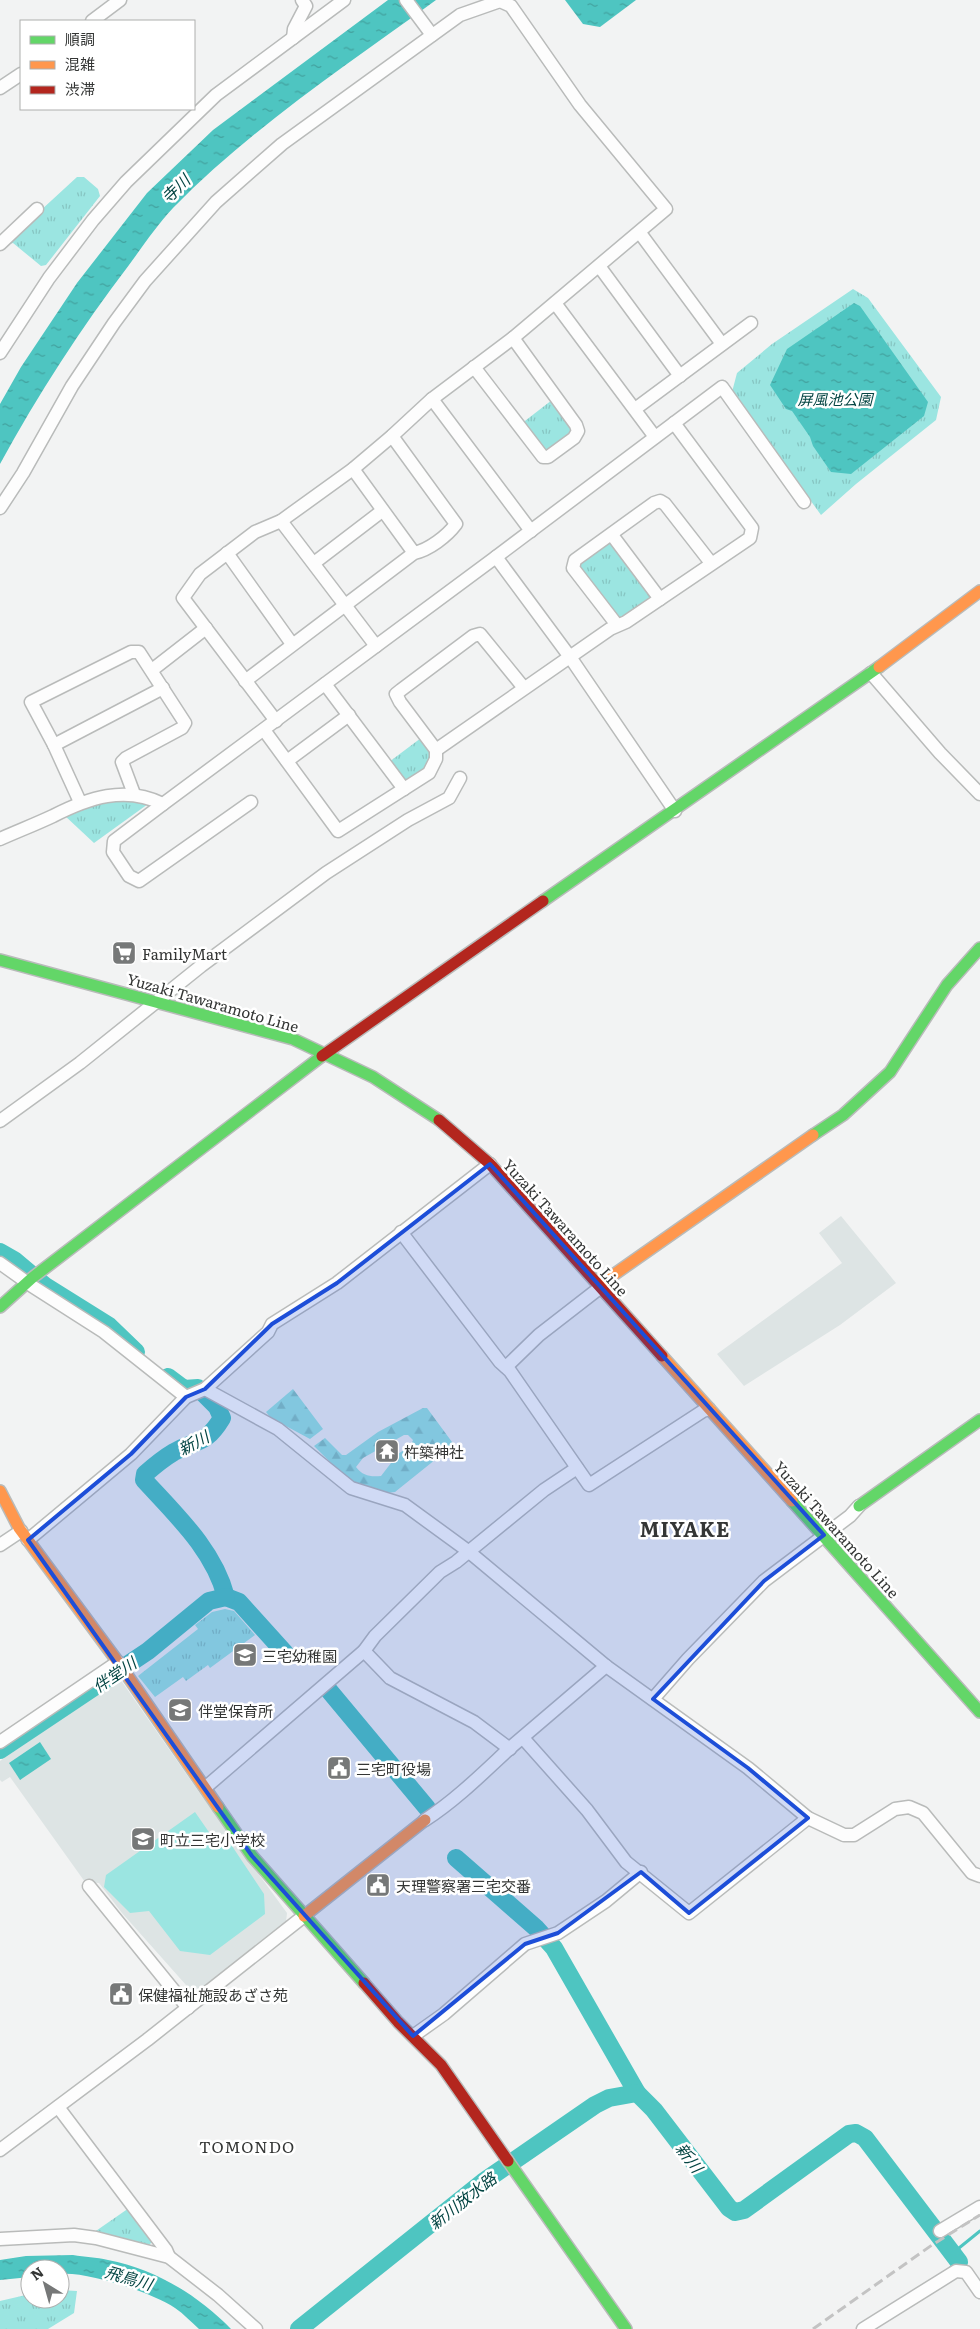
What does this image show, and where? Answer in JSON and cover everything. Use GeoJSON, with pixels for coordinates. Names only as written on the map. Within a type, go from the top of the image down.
{"type":"FeatureCollection","features":[{"type":"Feature","properties":{"kind":"street"},"geometry":{"type":"LineString","coordinates":[[93,20],[120,0]]}},
{"type":"Feature","properties":{"kind":"street"},"geometry":{"type":"LineString","coordinates":[[293,38],[294,29],[306,6],[302,0]]}},
{"type":"Feature","properties":{"kind":"street"},"geometry":{"type":"LineString","coordinates":[[0,353],[6,334],[94,220],[126,182],[216,95],[344,0]]}},
{"type":"Feature","properties":{"kind":"street"},"geometry":{"type":"LineString","coordinates":[[406,0],[430,32]]}},
{"type":"Feature","properties":{"kind":"street"},"geometry":{"type":"LineString","coordinates":[[0,508],[23,473],[72,386],[114,323],[145,281],[216,202],[282,144],[430,32],[460,15],[500,1],[511,6],[580,105],[666,209],[640,233],[513,338],[432,399],[353,469],[282,520],[255,532],[200,574],[183,598],[276,720]]}},
{"type":"Feature","properties":{"kind":"street"},"geometry":{"type":"LineString","coordinates":[[0,88],[20,75]]}},
{"type":"Feature","properties":{"kind":"street"},"geometry":{"type":"LineString","coordinates":[[0,244],[37,209]]}},
{"type":"Feature","properties":{"kind":"street"},"geometry":{"type":"LineString","coordinates":[[640,233],[722,344]]}},
{"type":"Feature","properties":{"kind":"street"},"geometry":{"type":"LineString","coordinates":[[599,266],[680,376]]}},
{"type":"Feature","properties":{"kind":"street"},"geometry":{"type":"LineString","coordinates":[[555,303],[636,409],[655,437]]}},
{"type":"Feature","properties":{"kind":"street"},"geometry":{"type":"LineString","coordinates":[[636,409],[751,324]]}},
{"type":"Feature","properties":{"kind":"street"},"geometry":{"type":"LineString","coordinates":[[474,367],[538,454],[543,458],[548,457],[561,448],[578,431],[576,425],[513,338]]}},
{"type":"Feature","properties":{"kind":"street"},"geometry":{"type":"LineString","coordinates":[[251,802],[139,881],[129,876],[112,852],[114,841],[722,387],[804,502]]}},
{"type":"Feature","properties":{"kind":"street"},"geometry":{"type":"LineString","coordinates":[[432,399],[531,531]]}},
{"type":"Feature","properties":{"kind":"street"},"geometry":{"type":"LineString","coordinates":[[436,750],[617,625],[660,599],[750,538],[752,528],[674,423]]}},
{"type":"Feature","properties":{"kind":"street"},"geometry":{"type":"LineString","coordinates":[[245,681],[414,554],[423,551],[452,530],[456,524],[392,436]]}},
{"type":"Feature","properties":{"kind":"street"},"geometry":{"type":"LineString","coordinates":[[353,469],[382,512],[414,554]]}},
{"type":"Feature","properties":{"kind":"street"},"geometry":{"type":"LineString","coordinates":[[617,625],[573,568],[575,560],[654,503],[660,501],[665,504],[711,563]]}},
{"type":"Feature","properties":{"kind":"street"},"geometry":{"type":"LineString","coordinates":[[314,563],[382,512]]}},
{"type":"Feature","properties":{"kind":"street"},"geometry":{"type":"LineString","coordinates":[[282,520],[376,646]]}},
{"type":"Feature","properties":{"kind":"street"},"geometry":{"type":"LineString","coordinates":[[612,534],[660,599]]}},
{"type":"Feature","properties":{"kind":"street"},"geometry":{"type":"LineString","coordinates":[[227,554],[292,644]]}},
{"type":"Feature","properties":{"kind":"street"},"geometry":{"type":"LineString","coordinates":[[496,557],[570,657],[675,811]]}},
{"type":"Feature","properties":{"kind":"street"},"geometry":{"type":"LineString","coordinates":[[0,1307],[32,1278],[327,1052],[675,811],[870,673],[980,591]]}},
{"type":"Feature","properties":{"kind":"street"},"geometry":{"type":"LineString","coordinates":[[152,670],[206,628]]}},
{"type":"Feature","properties":{"kind":"street"},"geometry":{"type":"LineString","coordinates":[[264,730],[338,831],[429,773],[436,759],[436,750],[396,694],[474,636],[480,634],[485,637],[524,688]]}},
{"type":"Feature","properties":{"kind":"street"},"geometry":{"type":"LineString","coordinates":[[80,802],[54,745],[31,702],[131,652],[139,652],[185,724],[182,728],[126,758],[122,762],[134,794]]}},
{"type":"Feature","properties":{"kind":"street"},"geometry":{"type":"LineString","coordinates":[[870,673],[940,753],[980,794]]}},
{"type":"Feature","properties":{"kind":"street"},"geometry":{"type":"LineString","coordinates":[[325,684],[404,789]]}},
{"type":"Feature","properties":{"kind":"street"},"geometry":{"type":"LineString","coordinates":[[54,745],[163,688]]}},
{"type":"Feature","properties":{"kind":"street"},"geometry":{"type":"LineString","coordinates":[[287,761],[349,715]]}},
{"type":"Feature","properties":{"kind":"street"},"geometry":{"type":"LineString","coordinates":[[0,1121],[80,1063],[326,872],[408,820],[449,798],[460,778]]}},
{"type":"Feature","properties":{"kind":"street"},"geometry":{"type":"LineString","coordinates":[[0,839],[80,802],[107,795],[134,794],[163,804]]}},
{"type":"Feature","properties":{"kind":"street"},"geometry":{"type":"LineString","coordinates":[[506,1367],[539,1335],[597,1290],[599,1285],[644,1251],[843,1115],[895,1066],[946,985],[980,948]]}},
{"type":"Feature","properties":{"kind":"street","name":"Yuzaki Tawaramoto Line"},"geometry":{"type":"LineString","coordinates":[[0,960],[158,1001],[293,1039],[327,1052],[377,1078],[439,1118],[490,1164],[980,1712]]}},
{"type":"Feature","properties":{"kind":"street"},"geometry":{"type":"LineString","coordinates":[[0,1545],[24,1536],[131,1454],[186,1397],[205,1389],[268,1332],[272,1324],[337,1283],[490,1164]]}},
{"type":"Feature","properties":{"kind":"street"},"geometry":{"type":"LineString","coordinates":[[401,1232],[500,1362],[506,1367],[589,1485],[703,1411],[709,1409]]}},
{"type":"Feature","properties":{"kind":"street"},"geometry":{"type":"LineString","coordinates":[[0,1263],[32,1278],[186,1397]]}},
{"type":"Feature","properties":{"kind":"street"},"geometry":{"type":"LineString","coordinates":[[205,1389],[278,1429],[351,1488],[405,1505],[468,1551],[606,1666],[748,1768],[808,1818],[844,1835],[854,1835],[895,1809],[909,1807],[922,1814],[972,1873],[980,1876]]}},
{"type":"Feature","properties":{"kind":"street"},"geometry":{"type":"LineString","coordinates":[[653,1699],[688,1659],[764,1581],[824,1536],[859,1506],[979,1422]]}},
{"type":"Feature","properties":{"kind":"street"},"geometry":{"type":"LineString","coordinates":[[206,1787],[364,1650],[375,1636],[440,1572],[544,1490],[577,1468]]}},
{"type":"Feature","properties":{"kind":"street"},"geometry":{"type":"LineString","coordinates":[[0,1491],[24,1536],[121,1667],[206,1787],[252,1856],[398,2022],[440,2065],[626,2329]]}},
{"type":"Feature","properties":{"kind":"street"},"geometry":{"type":"LineString","coordinates":[[364,1650],[390,1678],[474,1722],[510,1749]]}},
{"type":"Feature","properties":{"kind":"street"},"geometry":{"type":"LineString","coordinates":[[0,2150],[188,2008],[425,1820],[438,1812],[606,1666]]}},
{"type":"Feature","properties":{"kind":"street"},"geometry":{"type":"LineString","coordinates":[[0,1742],[121,1667]]}},
{"type":"Feature","properties":{"kind":"street"},"geometry":{"type":"LineString","coordinates":[[523,1738],[587,1810],[626,1862],[641,1872],[690,1913],[808,1818]]}},
{"type":"Feature","properties":{"kind":"street"},"geometry":{"type":"LineString","coordinates":[[413,2036],[444,2014],[525,1944],[558,1934],[641,1872]]}},
{"type":"Feature","properties":{"kind":"street"},"geometry":{"type":"LineString","coordinates":[[89,1886],[188,2008]]}},
{"type":"Feature","properties":{"kind":"street"},"geometry":{"type":"LineString","coordinates":[[58,2107],[128,2198],[166,2250],[169,2257]]}},
{"type":"Feature","properties":{"kind":"street"},"geometry":{"type":"LineString","coordinates":[[940,2231],[980,2207]]}},
{"type":"Feature","properties":{"kind":"street"},"geometry":{"type":"LineString","coordinates":[[0,2239],[74,2235],[96,2238],[169,2257],[218,2295],[256,2329]]}},
{"type":"Feature","properties":{"kind":"street"},"geometry":{"type":"LineString","coordinates":[[863,2329],[956,2271],[966,2272],[980,2292]]}},
{"type":"Feature","properties":{"kind":"highlighted area"},"geometry":{"type":"Polygon","coordinates":[[[490,1164],[824,1535],[764,1581],[653,1699],[748,1768],[808,1818],[689,1913],[641,1872],[558,1933],[525,1944],[413,2036],[252,1856],[28,1540],[131,1454],[186,1397],[205,1389],[272,1324],[337,1283],[490,1164]]]}},
{"type":"Feature","properties":{"kind":"shaded area"},"geometry":{"type":"Polygon","coordinates":[[[841,1216],[896,1283],[840,1325],[744,1386],[717,1354],[842,1263],[819,1233],[841,1216]]]}},
{"type":"Feature","properties":{"kind":"shaded area","name":"町立三宅小学校"},"geometry":{"type":"Polygon","coordinates":[[[120,1679],[287,1913],[286,1922],[188,1999],[181,1990],[186,1985],[122,1913],[99,1883],[85,1882],[10,1777],[2,1782],[0,1780],[0,1761],[120,1679]]]}},
{"type":"Feature","properties":{"kind":"green space"},"geometry":{"type":"Polygon","coordinates":[[[77,177],[84,177],[98,189],[100,196],[46,265],[41,266],[13,243],[2,246],[77,177]]]}},
{"type":"Feature","properties":{"kind":"green space","name":"屏風池公園"},"geometry":{"type":"Polygon","coordinates":[[[853,289],[868,298],[941,397],[936,420],[856,484],[821,515],[732,392],[737,373],[772,344],[853,289]]]}},
{"type":"Feature","properties":{"kind":"green space"},"geometry":{"type":"Polygon","coordinates":[[[552,400],[572,427],[572,434],[546,454],[521,424],[552,400]]]}},
{"type":"Feature","properties":{"kind":"green space"},"geometry":{"type":"Polygon","coordinates":[[[609,542],[614,543],[653,598],[621,619],[617,618],[580,569],[581,562],[609,542]]]}},
{"type":"Feature","properties":{"kind":"green space"},"geometry":{"type":"Polygon","coordinates":[[[421,738],[431,752],[429,763],[424,770],[406,781],[389,762],[421,738]]]}},
{"type":"Feature","properties":{"kind":"green space"},"geometry":{"type":"Polygon","coordinates":[[[119,798],[148,804],[94,843],[64,815],[68,811],[119,798]]]}},
{"type":"Feature","properties":{"kind":"green space"},"geometry":{"type":"Polygon","coordinates":[[[293,1389],[323,1429],[310,1439],[271,1418],[266,1412],[293,1389]]]}},
{"type":"Feature","properties":{"kind":"green space"},"geometry":{"type":"Polygon","coordinates":[[[423,1408],[427,1408],[452,1442],[451,1447],[395,1492],[387,1493],[351,1483],[314,1446],[325,1438],[342,1455],[346,1455],[378,1432],[423,1408]],[[404,1435],[363,1458],[356,1467],[367,1475],[381,1476],[398,1454],[411,1445],[413,1440],[408,1435],[404,1435]]]}},
{"type":"Feature","properties":{"kind":"green space"},"geometry":{"type":"Polygon","coordinates":[[[225,1609],[234,1611],[255,1635],[210,1668],[208,1665],[186,1681],[183,1677],[155,1697],[138,1676],[198,1629],[195,1625],[212,1612],[225,1609]]]}},
{"type":"Feature","properties":{"kind":"green space"},"geometry":{"type":"Polygon","coordinates":[[[195,1812],[220,1848],[230,1843],[264,1894],[265,1914],[210,1955],[180,1951],[149,1911],[130,1913],[104,1887],[106,1875],[195,1812]]]}},
{"type":"Feature","properties":{"kind":"green space"},"geometry":{"type":"Polygon","coordinates":[[[129,2208],[152,2242],[148,2246],[93,2233],[129,2208]]]}},
{"type":"Feature","properties":{"kind":"green space"},"geometry":{"type":"Polygon","coordinates":[[[70,2291],[77,2291],[74,2313],[48,2329],[0,2329],[0,2301],[20,2296],[20,2309],[70,2309],[70,2291]]]}},
{"type":"Feature","properties":{"kind":"water","name":"寺川"},"geometry":{"type":"Polygon","coordinates":[[[388,0],[436,0],[267,124],[234,151],[173,208],[161,221],[77,337],[29,412],[0,464],[0,404],[21,367],[77,283],[147,193],[213,130],[388,0]]]}},
{"type":"Feature","properties":{"kind":"water"},"geometry":{"type":"Polygon","coordinates":[[[565,0],[636,0],[600,27],[583,24],[565,0]]]}},
{"type":"Feature","properties":{"kind":"water"},"geometry":{"type":"Polygon","coordinates":[[[854,303],[860,306],[928,402],[924,416],[851,474],[831,472],[792,411],[786,409],[770,385],[787,349],[854,303]]]}},
{"type":"Feature","properties":{"kind":"water"},"geometry":{"type":"Polygon","coordinates":[[[40,1742],[51,1759],[20,1780],[9,1763],[40,1742]]]}},
{"type":"Feature","properties":{"kind":"water","name":"飛鳥川"},"geometry":{"type":"Polygon","coordinates":[[[73,2255],[99,2258],[142,2270],[175,2285],[204,2305],[231,2329],[199,2329],[175,2308],[152,2296],[102,2279],[70,2274],[70,2259],[20,2259],[20,2278],[0,2280],[0,2260],[26,2256],[73,2255]]]}},
{"type":"Feature","properties":{"kind":"waterway","name":"新川"},"geometry":{"type":"LineString","coordinates":[[0,1252],[14,1260],[45,1286],[109,1326],[136,1352]]}},
{"type":"Feature","properties":{"kind":"waterway","name":"新川"},"geometry":{"type":"LineString","coordinates":[[168,1377],[184,1389],[198,1388],[217,1407],[222,1418],[205,1438],[174,1452],[155,1465],[145,1474],[144,1480],[181,1520],[203,1549],[213,1564],[226,1597]]}},
{"type":"Feature","properties":{"kind":"waterway","name":"新川"},"geometry":{"type":"LineString","coordinates":[[226,1597],[239,1602],[285,1653]]}},
{"type":"Feature","properties":{"kind":"waterway","name":"伴堂川"},"geometry":{"type":"LineString","coordinates":[[0,1750],[148,1651],[209,1601],[226,1597]]}},
{"type":"Feature","properties":{"kind":"waterway","name":"新川"},"geometry":{"type":"LineString","coordinates":[[327,1688],[427,1808]]}},
{"type":"Feature","properties":{"kind":"waterway","name":"新川"},"geometry":{"type":"LineString","coordinates":[[456,1858],[536,1928],[554,1948],[637,2093],[654,2110],[729,2208],[735,2212],[744,2210],[849,2134],[856,2133],[865,2138],[959,2262]]}},
{"type":"Feature","properties":{"kind":"waterway","name":"新川放水路"},"geometry":{"type":"LineString","coordinates":[[299,2329],[483,2182],[595,2105],[609,2098],[637,2093]]}},
{"type":"Feature","properties":{"kind":"waterway"},"geometry":{"type":"LineString","coordinates":[[959,2262],[959,2248],[980,2231]]}},
{"type":"Feature","properties":{"kind":"waterway"},"geometry":{"type":"LineString","coordinates":[[951,2267],[959,2262]]}},
{"type":"Feature","properties":{"kind":"railway"},"geometry":{"type":"LineString","coordinates":[[813,2329],[932,2245],[980,2215]]}},
{"type":"Feature","properties":{"kind":"traffic: fast"},"geometry":{"type":"LineString","coordinates":[[543,901],[879,667]]}},
{"type":"Feature","properties":{"kind":"traffic: fast"},"geometry":{"type":"LineString","coordinates":[[813,1135],[843,1115],[890,1072],[947,985],[980,948]]}},
{"type":"Feature","properties":{"kind":"traffic: fast"},"geometry":{"type":"LineString","coordinates":[[0,960],[293,1039],[373,1077],[439,1120]]}},
{"type":"Feature","properties":{"kind":"traffic: fast"},"geometry":{"type":"LineString","coordinates":[[0,1307],[32,1278],[322,1056]]}},
{"type":"Feature","properties":{"kind":"traffic: fast"},"geometry":{"type":"LineString","coordinates":[[859,1506],[980,1420]]}},
{"type":"Feature","properties":{"kind":"traffic: fast"},"geometry":{"type":"LineString","coordinates":[[792,1501],[980,1712]]}},
{"type":"Feature","properties":{"kind":"traffic: fast"},"geometry":{"type":"LineString","coordinates":[[218,1807],[252,1856],[364,1983]]}},
{"type":"Feature","properties":{"kind":"traffic: fast"},"geometry":{"type":"LineString","coordinates":[[508,2161],[626,2329]]}},
{"type":"Feature","properties":{"kind":"traffic: slow"},"geometry":{"type":"LineString","coordinates":[[879,667],[980,591]]}},
{"type":"Feature","properties":{"kind":"traffic: slow"},"geometry":{"type":"LineString","coordinates":[[599,1285],[813,1135]]}},
{"type":"Feature","properties":{"kind":"traffic: slow"},"geometry":{"type":"LineString","coordinates":[[662,1356],[792,1501]]}},
{"type":"Feature","properties":{"kind":"traffic: slow"},"geometry":{"type":"LineString","coordinates":[[0,1491],[19,1528],[118,1662],[218,1807]]}},
{"type":"Feature","properties":{"kind":"traffic: slow"},"geometry":{"type":"LineString","coordinates":[[304,1916],[425,1820]]}},
{"type":"Feature","properties":{"kind":"traffic: jam"},"geometry":{"type":"LineString","coordinates":[[322,1056],[543,901]]}},
{"type":"Feature","properties":{"kind":"traffic: jam"},"geometry":{"type":"LineString","coordinates":[[439,1120],[490,1164],[662,1356]]}},
{"type":"Feature","properties":{"kind":"traffic: jam"},"geometry":{"type":"LineString","coordinates":[[364,1983],[398,2022],[441,2065],[508,2161]]}},
{"type":"Feature","properties":{"kind":"place","name":"FamilyMart"},"geometry":{"type":"Point","coordinates":[124,953]}},
{"type":"Feature","properties":{"kind":"place","name":"杵築神社"},"geometry":{"type":"Point","coordinates":[387,1451]}},
{"type":"Feature","properties":{"kind":"place","name":"三宅幼稚園"},"geometry":{"type":"Point","coordinates":[245,1655]}},
{"type":"Feature","properties":{"kind":"place","name":"伴堂保育所"},"geometry":{"type":"Point","coordinates":[180,1710]}},
{"type":"Feature","properties":{"kind":"place","name":"三宅町役場"},"geometry":{"type":"Point","coordinates":[339,1768]}},
{"type":"Feature","properties":{"kind":"place","name":"町立三宅小学校"},"geometry":{"type":"Point","coordinates":[143,1839]}},
{"type":"Feature","properties":{"kind":"place","name":"天理警察署三宅交番"},"geometry":{"type":"Point","coordinates":[378,1885]}},
{"type":"Feature","properties":{"kind":"place","name":"保健福祉施設あざさ苑"},"geometry":{"type":"Point","coordinates":[121,1994]}},
{"type":"Feature","properties":{"kind":"district","name":"MIYAKE"},"geometry":{"type":"Point","coordinates":[685,1528]}},
{"type":"Feature","properties":{"kind":"district","name":"TOMONDO"},"geometry":{"type":"Point","coordinates":[247,2146]}}]}
